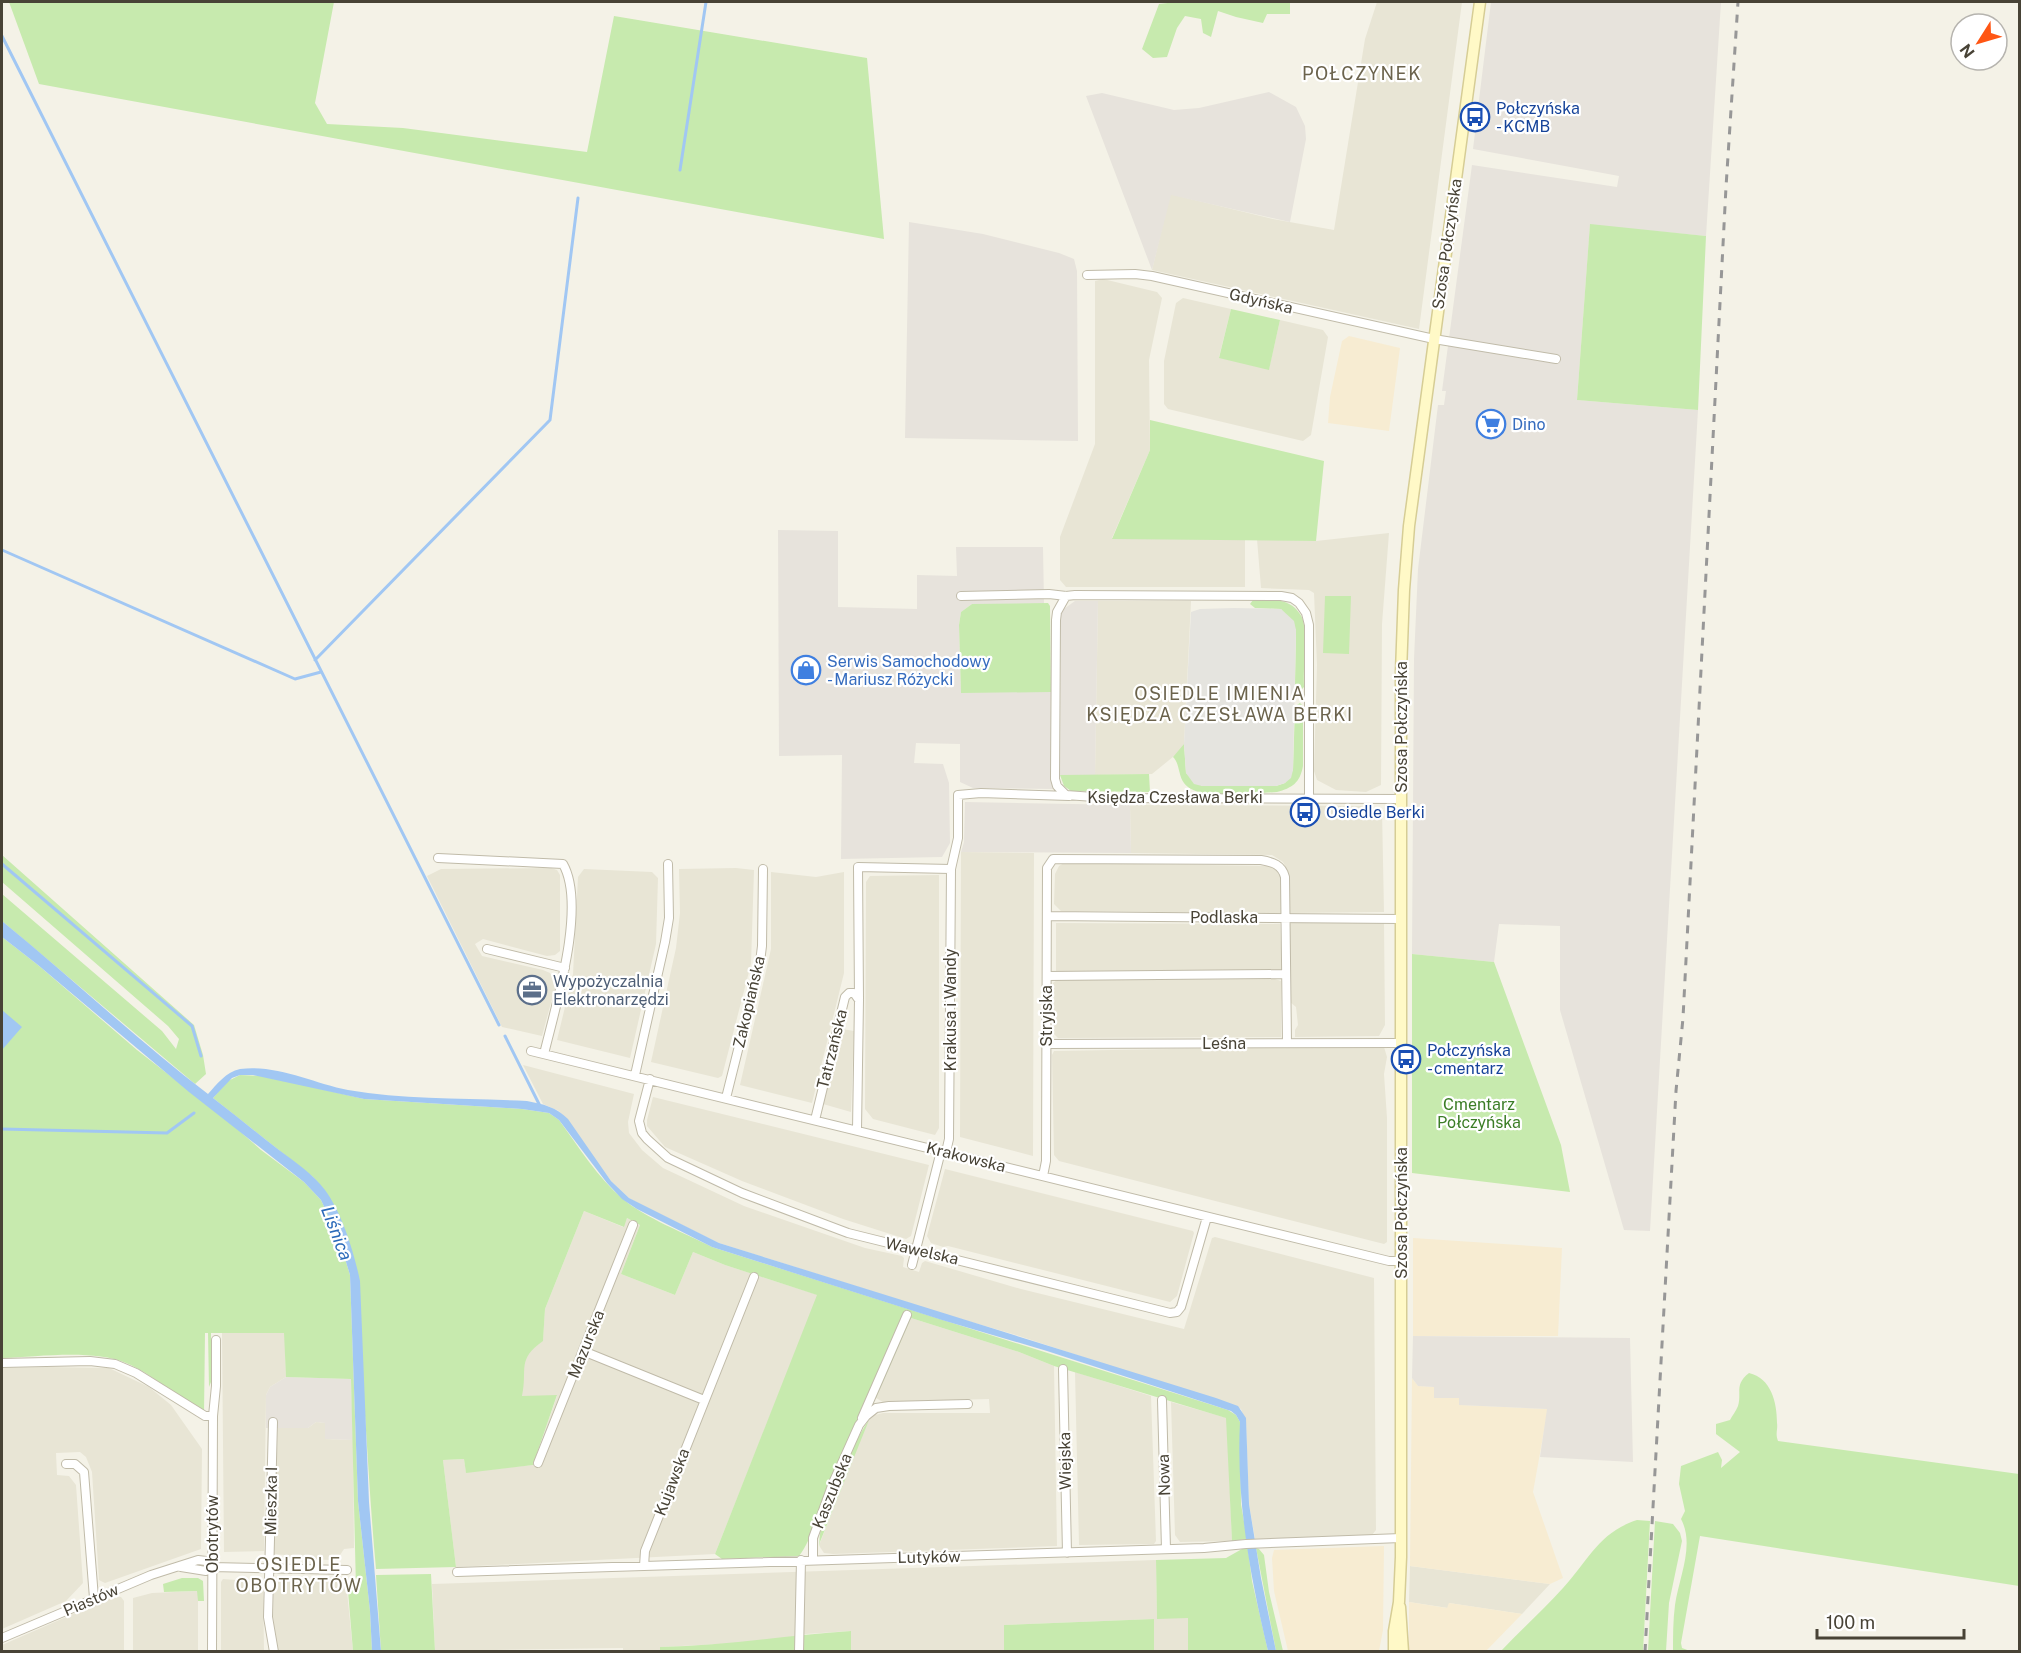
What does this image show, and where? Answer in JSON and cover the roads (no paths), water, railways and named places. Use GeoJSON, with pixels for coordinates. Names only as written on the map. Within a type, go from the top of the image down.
{"type":"FeatureCollection","features":[{"type":"Feature","properties":{"kind":"main road","name":"Szosa Połczyńska"},"geometry":{"type":"LineString","coordinates":[[1403,1652],[1399,1602],[1401,1539],[1401,644],[1414,489],[1480,2]]}},
{"type":"Feature","properties":{"kind":"main road","name":"Szosa Połczyńska"},"geometry":{"type":"LineString","coordinates":[[1394,1652],[1394,1624],[1399,1602]]}},
{"type":"Feature","properties":{"kind":"street","name":"Gdyńska"},"geometry":{"type":"LineString","coordinates":[[1087,275],[1152,276],[1434,339],[1556,359]]}},
{"type":"Feature","properties":{"kind":"street"},"geometry":{"type":"LineString","coordinates":[[961,596],[1049,594],[1289,597],[1299,603],[1306,613],[1309,625],[1308,798]]}},
{"type":"Feature","properties":{"kind":"street","name":"Księdza Czesława Berki"},"geometry":{"type":"LineString","coordinates":[[1066,596],[1057,612],[1056,620],[1055,779],[1063,793],[1072,796],[1401,799]]}},
{"type":"Feature","properties":{"kind":"street","name":"Krakusa i Wandy"},"geometry":{"type":"LineString","coordinates":[[912,1265],[949,1139],[951,869],[957,846],[958,795],[981,793],[1072,796]]}},
{"type":"Feature","properties":{"kind":"street"},"geometry":{"type":"LineString","coordinates":[[438,858],[563,864],[568,873],[571,909],[565,968],[544,1054]]}},
{"type":"Feature","properties":{"kind":"street","name":"Stryjska"},"geometry":{"type":"LineString","coordinates":[[1043,1176],[1046,1161],[1047,868],[1053,858],[1270,862],[1280,867],[1284,874],[1286,918]]}},
{"type":"Feature","properties":{"kind":"street"},"geometry":{"type":"LineString","coordinates":[[635,1076],[669,918],[668,864]]}},
{"type":"Feature","properties":{"kind":"street","name":"Tatrzańska"},"geometry":{"type":"LineString","coordinates":[[857,1130],[858,867],[951,869]]}},
{"type":"Feature","properties":{"kind":"street","name":"Zakopiańska"},"geometry":{"type":"LineString","coordinates":[[726,1098],[760,962],[763,869]]}},
{"type":"Feature","properties":{"kind":"street","name":"Podlaska"},"geometry":{"type":"LineString","coordinates":[[1047,916],[1401,919]]}},
{"type":"Feature","properties":{"kind":"street"},"geometry":{"type":"LineString","coordinates":[[1286,918],[1287,1043]]}},
{"type":"Feature","properties":{"kind":"street"},"geometry":{"type":"LineString","coordinates":[[488,949],[565,968]]}},
{"type":"Feature","properties":{"kind":"street"},"geometry":{"type":"LineString","coordinates":[[1047,976],[1286,975]]}},
{"type":"Feature","properties":{"kind":"street","name":"Tatrzańska"},"geometry":{"type":"LineString","coordinates":[[815,1120],[844,997],[849,993],[854,993],[859,1000]]}},
{"type":"Feature","properties":{"kind":"street","name":"Leśna"},"geometry":{"type":"LineString","coordinates":[[1046,1044],[1401,1043]]}},
{"type":"Feature","properties":{"kind":"street","name":"Krakowska"},"geometry":{"type":"LineString","coordinates":[[531,1051],[1389,1261],[1401,1261]]}},
{"type":"Feature","properties":{"kind":"street","name":"Wawelska"},"geometry":{"type":"LineString","coordinates":[[650,1079],[639,1115],[639,1127],[647,1139],[668,1158],[742,1193],[848,1233],[1170,1313],[1177,1312],[1181,1308],[1207,1217]]}},
{"type":"Feature","properties":{"kind":"street","name":"Mazurska"},"geometry":{"type":"LineString","coordinates":[[538,1463],[633,1225]]}},
{"type":"Feature","properties":{"kind":"street","name":"Kujawska"},"geometry":{"type":"LineString","coordinates":[[644,1566],[645,1551],[754,1277]]}},
{"type":"Feature","properties":{"kind":"street","name":"Kaszubska"},"geometry":{"type":"LineString","coordinates":[[813,1560],[813,1538],[833,1483],[908,1316]]}},
{"type":"Feature","properties":{"kind":"street","name":"Obotrytów"},"geometry":{"type":"LineString","coordinates":[[212,1652],[213,1416],[216,1386],[216,1340]]}},
{"type":"Feature","properties":{"kind":"street"},"geometry":{"type":"LineString","coordinates":[[583,1351],[704,1400]]}},
{"type":"Feature","properties":{"kind":"street"},"geometry":{"type":"LineString","coordinates":[[2,1363],[90,1361],[115,1364],[136,1373],[205,1416],[213,1416]]}},
{"type":"Feature","properties":{"kind":"street","name":"Wiejska"},"geometry":{"type":"LineString","coordinates":[[1064,1370],[1067,1552]]}},
{"type":"Feature","properties":{"kind":"street","name":"Nowa"},"geometry":{"type":"LineString","coordinates":[[1162,1400],[1167,1549]]}},
{"type":"Feature","properties":{"kind":"street","name":"Kaszubska"},"geometry":{"type":"LineString","coordinates":[[859,1425],[876,1408],[968,1404]]}},
{"type":"Feature","properties":{"kind":"street","name":"Mieszka I"},"geometry":{"type":"LineString","coordinates":[[273,1422],[268,1617],[274,1652]]}},
{"type":"Feature","properties":{"kind":"street"},"geometry":{"type":"LineString","coordinates":[[66,1464],[75,1464],[84,1472],[94,1598]]}},
{"type":"Feature","properties":{"kind":"street","name":"Lutyków"},"geometry":{"type":"LineString","coordinates":[[457,1572],[1204,1548],[1246,1544],[1401,1539]]}},
{"type":"Feature","properties":{"kind":"street"},"geometry":{"type":"LineString","coordinates":[[799,1652],[801,1560]]}},
{"type":"Feature","properties":{"kind":"street","name":"Piastów"},"geometry":{"type":"LineString","coordinates":[[2,1638],[151,1575],[181,1567],[206,1572],[212,1567]]}},
{"type":"Feature","properties":{"kind":"street"},"geometry":{"type":"LineString","coordinates":[[212,1567],[347,1570]]}},
{"type":"Feature","properties":{"kind":"water","name":"Liśnica"},"geometry":{"type":"Polygon","coordinates":[[[2,921],[208,1094],[230,1073],[240,1069],[254,1068],[370,1093],[527,1101],[544,1105],[568,1119],[611,1181],[629,1198],[719,1243],[1238,1406],[1246,1418],[1249,1504],[1276,1651],[1268,1651],[1255,1595],[1242,1509],[1240,1422],[1231,1411],[712,1247],[622,1199],[559,1120],[549,1113],[522,1109],[364,1099],[253,1075],[240,1075],[232,1078],[213,1098],[304,1168],[325,1190],[342,1221],[360,1281],[369,1502],[381,1651],[372,1651],[358,1501],[350,1275],[339,1239],[321,1200],[304,1182],[189,1092],[2,937],[2,921]]]}},
{"type":"Feature","properties":{"kind":"water"},"geometry":{"type":"Polygon","coordinates":[[[2,1010],[22,1027],[2,1050],[2,1010]]]}},
{"type":"Feature","properties":{"kind":"waterway"},"geometry":{"type":"LineString","coordinates":[[680,170],[706,2]]}},
{"type":"Feature","properties":{"kind":"waterway"},"geometry":{"type":"LineString","coordinates":[[2,36],[499,1025]]}},
{"type":"Feature","properties":{"kind":"waterway"},"geometry":{"type":"LineString","coordinates":[[315,660],[550,420],[578,198]]}},
{"type":"Feature","properties":{"kind":"waterway"},"geometry":{"type":"LineString","coordinates":[[2,550],[295,679],[321,672]]}},
{"type":"Feature","properties":{"kind":"waterway"},"geometry":{"type":"LineString","coordinates":[[2,864],[192,1026],[201,1056]]}},
{"type":"Feature","properties":{"kind":"waterway"},"geometry":{"type":"LineString","coordinates":[[505,1036],[540,1106]]}},
{"type":"Feature","properties":{"kind":"waterway"},"geometry":{"type":"LineString","coordinates":[[2,1129],[167,1133],[194,1113]]}},
{"type":"Feature","properties":{"kind":"railway"},"geometry":{"type":"LineString","coordinates":[[1645,1652],[1676,1091],[1683,1018],[1726,187],[1738,2]]}},
{"type":"Feature","properties":{"kind":"place","name":"Połczyńska - KCMB"},"geometry":{"type":"Point","coordinates":[1475,117]}},
{"type":"Feature","properties":{"kind":"place","name":"Dino"},"geometry":{"type":"Point","coordinates":[1491,424]}},
{"type":"Feature","properties":{"kind":"place","name":"Serwis Samochodowy - Mariusz Różycki"},"geometry":{"type":"Point","coordinates":[806,670]}},
{"type":"Feature","properties":{"kind":"place","name":"Osiedle Berki"},"geometry":{"type":"Point","coordinates":[1305,812]}},
{"type":"Feature","properties":{"kind":"place","name":"Wypożyczalnia Elektronarzędzi"},"geometry":{"type":"Point","coordinates":[532,990]}},
{"type":"Feature","properties":{"kind":"place","name":"Połczyńska - cmentarz"},"geometry":{"type":"Point","coordinates":[1406,1059]}},
{"type":"Feature","properties":{"kind":"district","name":"POŁCZYNEK"},"geometry":{"type":"Point","coordinates":[1362,73]}},
{"type":"Feature","properties":{"kind":"district","name":"OSIEDLE IMIENIA KSIĘDZA CZESŁAWA BERKI"},"geometry":{"type":"Point","coordinates":[1220,703]}},
{"type":"Feature","properties":{"kind":"district","name":"OSIEDLE OBOTRYTÓW"},"geometry":{"type":"Point","coordinates":[299,1574]}},
{"type":"Feature","properties":{"kind":"park label","name":"Cmentarz Połczyńska"},"geometry":{"type":"Point","coordinates":[1479,1113]}}]}
